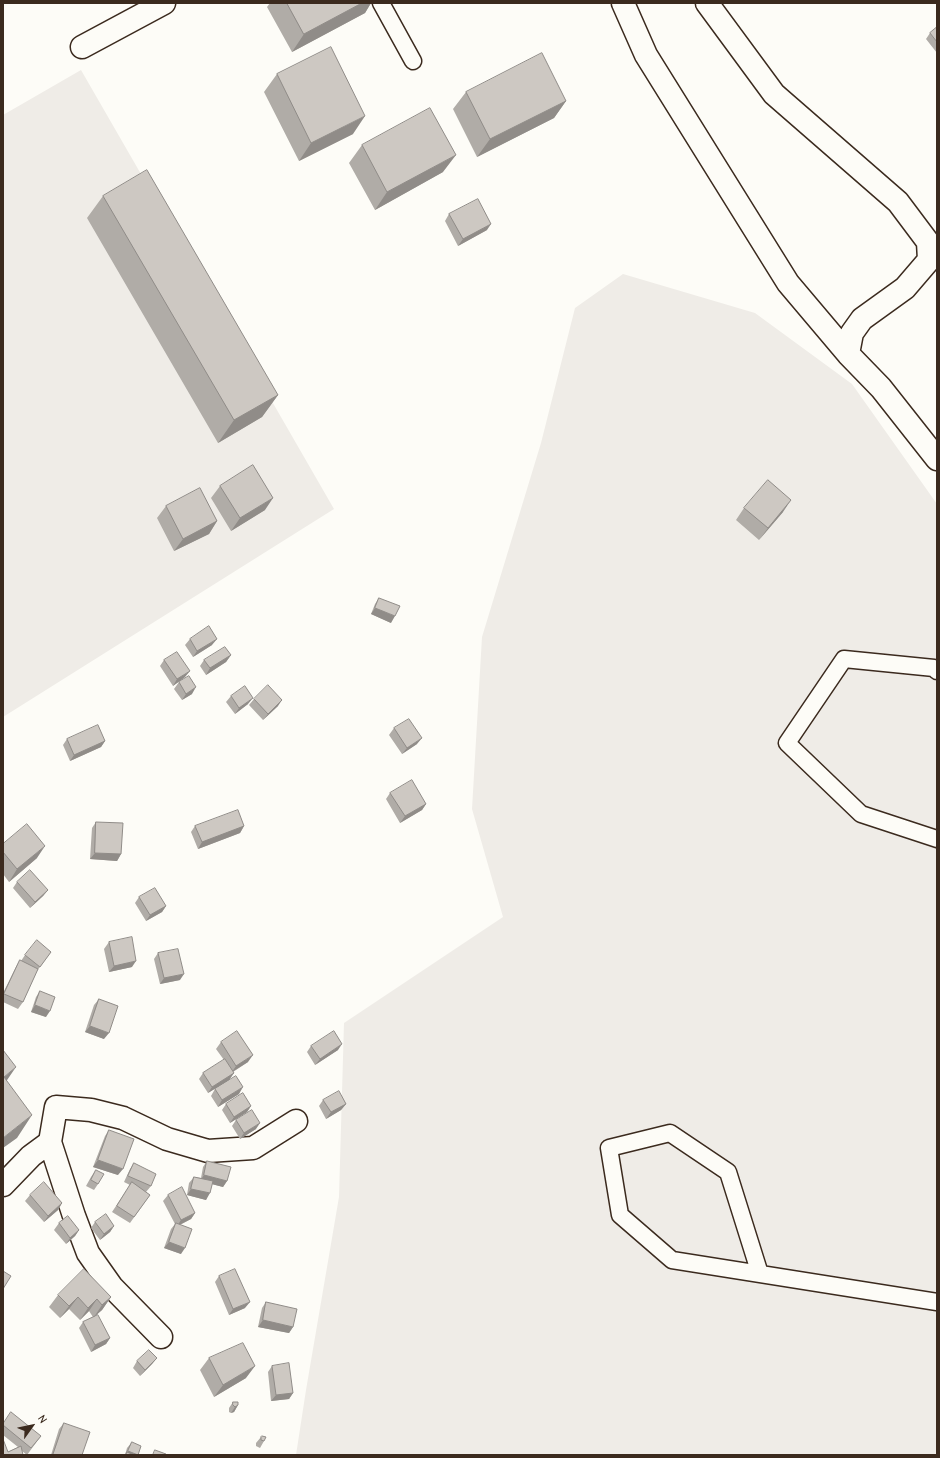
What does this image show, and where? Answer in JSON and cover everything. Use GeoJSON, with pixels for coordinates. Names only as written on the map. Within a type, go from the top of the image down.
{"type":"FeatureCollection","features":[{"type":"Feature","properties":{"kind":"street"},"geometry":{"type":"LineString","coordinates":[[82,47],[164,3]]}},
{"type":"Feature","properties":{"kind":"street"},"geometry":{"type":"LineString","coordinates":[[623,3],[646,55],[788,283],[848,354],[881,388],[937,459]]}},
{"type":"Feature","properties":{"kind":"street"},"geometry":{"type":"LineString","coordinates":[[707,3],[774,94],[898,202],[928,242],[929,260],[905,288],[862,319],[852,333],[848,354]]}},
{"type":"Feature","properties":{"kind":"street"},"geometry":{"type":"LineString","coordinates":[[161,1337],[112,1287],[88,1253],[74,1216],[50,1142],[56,1107],[91,1110],[123,1118],[167,1139],[208,1151],[253,1148],[296,1121]]}},
{"type":"Feature","properties":{"kind":"street"},"geometry":{"type":"LineString","coordinates":[[3,1186],[31,1156],[50,1142]]}},
{"type":"Feature","properties":{"kind":"lane"},"geometry":{"type":"LineString","coordinates":[[381,3],[413,61]]}},
{"type":"Feature","properties":{"kind":"lane"},"geometry":{"type":"LineString","coordinates":[[937,671],[934,668],[844,659],[787,742],[861,814],[937,839]]}},
{"type":"Feature","properties":{"kind":"lane"},"geometry":{"type":"LineString","coordinates":[[760,1274],[728,1172],[670,1133],[609,1148],[620,1215],[672,1260],[760,1274],[937,1302]]}},
{"type":"Feature","properties":{"kind":"shaded area"},"geometry":{"type":"Polygon","coordinates":[[[81,70],[334,509],[3,717],[3,115],[81,70]]]}},
{"type":"Feature","properties":{"kind":"shaded area"},"geometry":{"type":"Polygon","coordinates":[[[623,274],[755,313],[852,384],[937,504],[937,1455],[296,1455],[339,1197],[344,1023],[503,917],[472,809],[482,637],[541,443],[575,308],[623,274]]]}},
{"type":"Feature","properties":{"kind":"building"},"geometry":{"type":"Polygon","coordinates":[[[287,3],[362,3],[304,34],[287,3]]]}},
{"type":"Feature","properties":{"kind":"building"},"geometry":{"type":"Polygon","coordinates":[[[937,27],[937,42],[930,33],[937,27]]]}},
{"type":"Feature","properties":{"kind":"building"},"geometry":{"type":"Polygon","coordinates":[[[331,47],[365,116],[311,143],[277,74],[331,47]]]}},
{"type":"Feature","properties":{"kind":"building"},"geometry":{"type":"Polygon","coordinates":[[[542,53],[566,101],[490,139],[466,92],[542,53]]]}},
{"type":"Feature","properties":{"kind":"building"},"geometry":{"type":"Polygon","coordinates":[[[430,108],[456,155],[387,192],[362,145],[430,108]]]}},
{"type":"Feature","properties":{"kind":"building"},"geometry":{"type":"Polygon","coordinates":[[[147,170],[278,395],[234,420],[103,196],[147,170]]]}},
{"type":"Feature","properties":{"kind":"building"},"geometry":{"type":"Polygon","coordinates":[[[478,199],[491,224],[463,239],[449,214],[478,199]]]}},
{"type":"Feature","properties":{"kind":"building"},"geometry":{"type":"Polygon","coordinates":[[[253,465],[273,498],[240,518],[220,486],[253,465]]]}},
{"type":"Feature","properties":{"kind":"building"},"geometry":{"type":"Polygon","coordinates":[[[768,480],[791,500],[768,528],[744,508],[768,480]]]}},
{"type":"Feature","properties":{"kind":"building"},"geometry":{"type":"Polygon","coordinates":[[[200,488],[217,521],[183,539],[166,506],[200,488]]]}},
{"type":"Feature","properties":{"kind":"building"},"geometry":{"type":"Polygon","coordinates":[[[379,598],[400,606],[395,616],[375,608],[379,598]]]}},
{"type":"Feature","properties":{"kind":"building"},"geometry":{"type":"Polygon","coordinates":[[[209,626],[217,639],[197,651],[190,639],[209,626]]]}},
{"type":"Feature","properties":{"kind":"building"},"geometry":{"type":"Polygon","coordinates":[[[225,647],[231,655],[210,668],[204,660],[225,647]]]}},
{"type":"Feature","properties":{"kind":"building"},"geometry":{"type":"Polygon","coordinates":[[[177,652],[190,671],[177,679],[164,660],[177,652]]]}},
{"type":"Feature","properties":{"kind":"building"},"geometry":{"type":"Polygon","coordinates":[[[189,676],[196,687],[186,694],[179,682],[189,676]]]}},
{"type":"Feature","properties":{"kind":"building"},"geometry":{"type":"Polygon","coordinates":[[[268,685],[282,700],[268,714],[254,699],[268,685]]]}},
{"type":"Feature","properties":{"kind":"building"},"geometry":{"type":"Polygon","coordinates":[[[245,686],[253,698],[239,708],[231,696],[245,686]]]}},
{"type":"Feature","properties":{"kind":"building"},"geometry":{"type":"Polygon","coordinates":[[[409,719],[422,738],[407,748],[394,728],[409,719]]]}},
{"type":"Feature","properties":{"kind":"building"},"geometry":{"type":"Polygon","coordinates":[[[98,725],[105,741],[74,755],[67,739],[98,725]]]}},
{"type":"Feature","properties":{"kind":"building"},"geometry":{"type":"Polygon","coordinates":[[[412,780],[426,804],[405,816],[390,793],[412,780]]]}},
{"type":"Feature","properties":{"kind":"building"},"geometry":{"type":"Polygon","coordinates":[[[238,810],[244,826],[202,842],[195,826],[238,810]]]}},
{"type":"Feature","properties":{"kind":"building"},"geometry":{"type":"Polygon","coordinates":[[[96,822],[123,823],[121,854],[95,853],[96,822]]]}},
{"type":"Feature","properties":{"kind":"building"},"geometry":{"type":"Polygon","coordinates":[[[27,824],[45,846],[17,869],[3,852],[3,844],[27,824]]]}},
{"type":"Feature","properties":{"kind":"building"},"geometry":{"type":"Polygon","coordinates":[[[30,870],[48,890],[35,902],[17,882],[30,870]]]}},
{"type":"Feature","properties":{"kind":"building"},"geometry":{"type":"Polygon","coordinates":[[[155,888],[166,906],[150,915],[139,897],[155,888]]]}},
{"type":"Feature","properties":{"kind":"building"},"geometry":{"type":"Polygon","coordinates":[[[132,937],[136,961],[114,966],[109,942],[132,937]]]}},
{"type":"Feature","properties":{"kind":"building"},"geometry":{"type":"Polygon","coordinates":[[[37,940],[51,952],[40,967],[25,955],[37,940]]]}},
{"type":"Feature","properties":{"kind":"building"},"geometry":{"type":"Polygon","coordinates":[[[178,949],[184,974],[164,978],[158,953],[178,949]]]}},
{"type":"Feature","properties":{"kind":"building"},"geometry":{"type":"Polygon","coordinates":[[[20,960],[38,969],[23,1002],[4,994],[20,960]]]}},
{"type":"Feature","properties":{"kind":"building"},"geometry":{"type":"Polygon","coordinates":[[[40,991],[55,997],[50,1011],[35,1005],[40,991]]]}},
{"type":"Feature","properties":{"kind":"building"},"geometry":{"type":"Polygon","coordinates":[[[99,999],[118,1006],[109,1033],[90,1026],[99,999]]]}},
{"type":"Feature","properties":{"kind":"building"},"geometry":{"type":"Polygon","coordinates":[[[237,1031],[253,1055],[236,1066],[221,1042],[237,1031]]]}},
{"type":"Feature","properties":{"kind":"building"},"geometry":{"type":"Polygon","coordinates":[[[334,1031],[342,1044],[320,1059],[311,1046],[334,1031]]]}},
{"type":"Feature","properties":{"kind":"building"},"geometry":{"type":"Polygon","coordinates":[[[3,1050],[16,1067],[4,1077],[32,1115],[3,1138],[3,1050]]]}},
{"type":"Feature","properties":{"kind":"building"},"geometry":{"type":"Polygon","coordinates":[[[225,1059],[234,1073],[212,1087],[203,1073],[225,1059]]]}},
{"type":"Feature","properties":{"kind":"building"},"geometry":{"type":"Polygon","coordinates":[[[236,1076],[243,1087],[222,1100],[215,1089],[236,1076]]]}},
{"type":"Feature","properties":{"kind":"building"},"geometry":{"type":"Polygon","coordinates":[[[339,1091],[346,1104],[331,1112],[323,1100],[339,1091]]]}},
{"type":"Feature","properties":{"kind":"building"},"geometry":{"type":"Polygon","coordinates":[[[243,1093],[251,1106],[234,1117],[226,1104],[243,1093]]]}},
{"type":"Feature","properties":{"kind":"building"},"geometry":{"type":"Polygon","coordinates":[[[252,1110],[260,1123],[244,1133],[236,1120],[252,1110]]]}},
{"type":"Feature","properties":{"kind":"building"},"geometry":{"type":"Polygon","coordinates":[[[109,1130],[134,1139],[123,1169],[98,1160],[109,1130]]]}},
{"type":"Feature","properties":{"kind":"building"},"geometry":{"type":"Polygon","coordinates":[[[207,1161],[231,1167],[227,1181],[204,1175],[207,1161]]]}},
{"type":"Feature","properties":{"kind":"building"},"geometry":{"type":"Polygon","coordinates":[[[134,1163],[156,1174],[151,1186],[128,1176],[134,1163]]]}},
{"type":"Feature","properties":{"kind":"building"},"geometry":{"type":"Polygon","coordinates":[[[96,1170],[104,1174],[98,1184],[91,1180],[96,1170]]]}},
{"type":"Feature","properties":{"kind":"building"},"geometry":{"type":"Polygon","coordinates":[[[194,1177],[213,1181],[210,1193],[191,1189],[194,1177]]]}},
{"type":"Feature","properties":{"kind":"building"},"geometry":{"type":"Polygon","coordinates":[[[44,1182],[62,1203],[48,1216],[30,1195],[44,1182]]]}},
{"type":"Feature","properties":{"kind":"building"},"geometry":{"type":"Polygon","coordinates":[[[132,1182],[150,1195],[134,1217],[117,1206],[132,1182]]]}},
{"type":"Feature","properties":{"kind":"building"},"geometry":{"type":"Polygon","coordinates":[[[182,1187],[195,1213],[181,1220],[168,1195],[182,1187]]]}},
{"type":"Feature","properties":{"kind":"building"},"geometry":{"type":"Polygon","coordinates":[[[106,1214],[114,1226],[104,1234],[95,1222],[106,1214]]]}},
{"type":"Feature","properties":{"kind":"building"},"geometry":{"type":"Polygon","coordinates":[[[68,1216],[79,1230],[70,1238],[59,1223],[68,1216]]]}},
{"type":"Feature","properties":{"kind":"building"},"geometry":{"type":"Polygon","coordinates":[[[176,1223],[192,1229],[185,1248],[169,1242],[176,1223]]]}},
{"type":"Feature","properties":{"kind":"building"},"geometry":{"type":"Polygon","coordinates":[[[84,1269],[111,1297],[102,1305],[97,1299],[88,1308],[78,1297],[69,1306],[58,1295],[84,1269]]]}},
{"type":"Feature","properties":{"kind":"building"},"geometry":{"type":"Polygon","coordinates":[[[235,1269],[250,1302],[233,1309],[219,1276],[235,1269]]]}},
{"type":"Feature","properties":{"kind":"building"},"geometry":{"type":"Polygon","coordinates":[[[3,1271],[11,1276],[3,1289],[3,1271]]]}},
{"type":"Feature","properties":{"kind":"building"},"geometry":{"type":"Polygon","coordinates":[[[266,1302],[297,1309],[293,1327],[263,1320],[266,1302]]]}},
{"type":"Feature","properties":{"kind":"building"},"geometry":{"type":"Polygon","coordinates":[[[98,1315],[110,1338],[95,1345],[83,1322],[98,1315]]]}},
{"type":"Feature","properties":{"kind":"building"},"geometry":{"type":"Polygon","coordinates":[[[243,1343],[255,1366],[223,1385],[209,1358],[243,1343]]]}},
{"type":"Feature","properties":{"kind":"building"},"geometry":{"type":"Polygon","coordinates":[[[149,1350],[157,1358],[145,1370],[137,1361],[149,1350]]]}},
{"type":"Feature","properties":{"kind":"building"},"geometry":{"type":"Polygon","coordinates":[[[289,1363],[293,1393],[276,1395],[272,1366],[289,1363]]]}},
{"type":"Feature","properties":{"kind":"building"},"geometry":{"type":"Polygon","coordinates":[[[233,1402],[238,1402],[238,1405],[235,1407],[233,1402]]]}},
{"type":"Feature","properties":{"kind":"building"},"geometry":{"type":"Polygon","coordinates":[[[11,1412],[41,1436],[31,1448],[3,1425],[11,1412]]]}},
{"type":"Feature","properties":{"kind":"building"},"geometry":{"type":"Polygon","coordinates":[[[64,1423],[90,1432],[82,1455],[53,1455],[64,1423]]]}},
{"type":"Feature","properties":{"kind":"building"},"geometry":{"type":"Polygon","coordinates":[[[262,1436],[266,1437],[264,1441],[261,1440],[262,1436]]]}},
{"type":"Feature","properties":{"kind":"building"},"geometry":{"type":"Polygon","coordinates":[[[3,1439],[8,1452],[21,1446],[23,1455],[3,1455],[3,1439]]]}},
{"type":"Feature","properties":{"kind":"building"},"geometry":{"type":"Polygon","coordinates":[[[132,1442],[141,1446],[138,1455],[128,1451],[132,1442]]]}},
{"type":"Feature","properties":{"kind":"building"},"geometry":{"type":"Polygon","coordinates":[[[155,1450],[166,1454],[166,1455],[153,1455],[155,1450]]]}},
{"type":"Feature","properties":{"kind":"building"},"geometry":{"type":"Polygon","coordinates":[[[127,1452],[134,1455],[126,1455],[127,1452]]]}}]}
